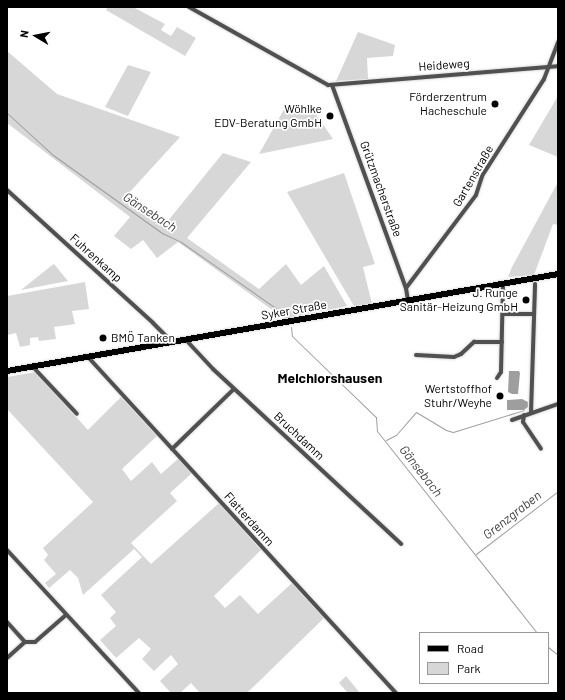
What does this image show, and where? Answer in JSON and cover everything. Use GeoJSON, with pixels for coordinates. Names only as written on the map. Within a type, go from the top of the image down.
{"type":"FeatureCollection","features":[{"type":"Feature","properties":{"kind":"main road","name":"Syker Straße"},"geometry":{"type":"LineString","coordinates":[[7,371],[558,274]]}},
{"type":"Feature","properties":{"kind":"street"},"geometry":{"type":"LineString","coordinates":[[189,7],[323,83],[332,85]]}},
{"type":"Feature","properties":{"kind":"street","name":"Gartenstraße"},"geometry":{"type":"LineString","coordinates":[[406,288],[476,195],[482,176],[540,86],[549,68],[558,42]]}},
{"type":"Feature","properties":{"kind":"street","name":"Heideweg"},"geometry":{"type":"LineString","coordinates":[[332,85],[549,68],[558,66]]}},
{"type":"Feature","properties":{"kind":"street","name":"Grützmacherstraße"},"geometry":{"type":"LineString","coordinates":[[332,85],[406,288],[408,300]]}},
{"type":"Feature","properties":{"kind":"street","name":"Fuhrenkamp"},"geometry":{"type":"LineString","coordinates":[[7,190],[158,327],[169,342]]}},
{"type":"Feature","properties":{"kind":"street"},"geometry":{"type":"LineString","coordinates":[[498,378],[501,372],[503,284]]}},
{"type":"Feature","properties":{"kind":"street"},"geometry":{"type":"LineString","coordinates":[[531,413],[535,284]]}},
{"type":"Feature","properties":{"kind":"street"},"geometry":{"type":"LineString","coordinates":[[503,314],[534,314]]}},
{"type":"Feature","properties":{"kind":"street","name":"Bruchdamm"},"geometry":{"type":"LineString","coordinates":[[186,340],[192,348],[234,389],[401,544]]}},
{"type":"Feature","properties":{"kind":"street"},"geometry":{"type":"LineString","coordinates":[[416,355],[454,357],[461,354],[474,342],[502,342]]}},
{"type":"Feature","properties":{"kind":"street","name":"Flatterdamm"},"geometry":{"type":"LineString","coordinates":[[88,357],[396,693]]}},
{"type":"Feature","properties":{"kind":"street"},"geometry":{"type":"LineString","coordinates":[[33,367],[77,414]]}},
{"type":"Feature","properties":{"kind":"street"},"geometry":{"type":"LineString","coordinates":[[172,449],[234,389]]}},
{"type":"Feature","properties":{"kind":"street"},"geometry":{"type":"LineString","coordinates":[[512,420],[558,404]]}},
{"type":"Feature","properties":{"kind":"street"},"geometry":{"type":"LineString","coordinates":[[524,415],[523,422],[541,449]]}},
{"type":"Feature","properties":{"kind":"street"},"geometry":{"type":"LineString","coordinates":[[7,550],[139,693]]}},
{"type":"Feature","properties":{"kind":"street"},"geometry":{"type":"LineString","coordinates":[[7,658],[25,642],[35,642],[66,614]]}},
{"type":"Feature","properties":{"kind":"street"},"geometry":{"type":"LineString","coordinates":[[7,622],[25,642]]}},
{"type":"Feature","properties":{"kind":"green space"},"geometry":{"type":"Polygon","coordinates":[[[108,7],[133,7],[165,24],[161,30],[171,36],[177,27],[196,38],[185,56],[106,10],[108,7]]]}},
{"type":"Feature","properties":{"kind":"green space"},"geometry":{"type":"Polygon","coordinates":[[[358,32],[395,45],[393,56],[367,58],[368,79],[336,81],[358,32]]]}},
{"type":"Feature","properties":{"kind":"green space"},"geometry":{"type":"Polygon","coordinates":[[[7,51],[57,94],[180,137],[128,194],[167,222],[223,153],[251,162],[187,238],[259,289],[286,264],[301,285],[324,266],[347,306],[285,319],[178,242],[157,258],[143,240],[131,249],[114,236],[130,217],[7,123],[7,51]]]}},
{"type":"Feature","properties":{"kind":"green space"},"geometry":{"type":"Polygon","coordinates":[[[128,65],[151,72],[128,116],[105,107],[128,65]]]}},
{"type":"Feature","properties":{"kind":"green space"},"geometry":{"type":"Polygon","coordinates":[[[558,96],[558,157],[529,145],[558,96]]]}},
{"type":"Feature","properties":{"kind":"green space"},"geometry":{"type":"Polygon","coordinates":[[[287,104],[304,113],[309,104],[333,139],[259,154],[287,104]]]}},
{"type":"Feature","properties":{"kind":"green space"},"geometry":{"type":"Polygon","coordinates":[[[344,173],[375,264],[363,267],[372,304],[354,306],[287,192],[344,173]]]}},
{"type":"Feature","properties":{"kind":"green space"},"geometry":{"type":"Polygon","coordinates":[[[558,182],[558,225],[553,224],[534,275],[508,277],[512,267],[558,182]]]}},
{"type":"Feature","properties":{"kind":"green space"},"geometry":{"type":"Polygon","coordinates":[[[54,264],[68,281],[21,290],[51,266],[54,264]]]}},
{"type":"Feature","properties":{"kind":"green space"},"geometry":{"type":"Polygon","coordinates":[[[85,282],[89,309],[72,311],[75,324],[54,327],[56,339],[39,341],[38,337],[30,338],[30,345],[20,347],[16,333],[7,335],[7,296],[85,282]]]}},
{"type":"Feature","properties":{"kind":"green space"},"geometry":{"type":"Polygon","coordinates":[[[36,372],[88,430],[121,397],[157,436],[122,469],[131,481],[152,462],[161,474],[179,458],[192,473],[170,493],[177,501],[131,543],[151,564],[219,503],[261,550],[214,596],[225,608],[240,595],[258,614],[292,583],[324,618],[247,693],[200,693],[191,683],[180,693],[171,693],[160,681],[178,664],[171,655],[154,671],[142,659],[151,649],[139,638],[116,658],[100,640],[116,626],[110,618],[116,612],[101,595],[142,557],[134,549],[83,595],[78,578],[70,570],[49,588],[45,583],[56,574],[44,560],[48,555],[43,548],[93,502],[7,409],[7,377],[36,372]]]}},
{"type":"Feature","properties":{"kind":"green space"},"geometry":{"type":"Polygon","coordinates":[[[346,676],[360,693],[348,693],[339,683],[346,676]]]}},
{"type":"Feature","properties":{"kind":"shaded area"},"geometry":{"type":"Polygon","coordinates":[[[509,371],[519,371],[520,373],[518,394],[508,392],[509,371]]]}},
{"type":"Feature","properties":{"kind":"shaded area"},"geometry":{"type":"Polygon","coordinates":[[[522,399],[528,402],[528,407],[524,410],[507,410],[507,400],[522,399]]]}},
{"type":"Feature","properties":{"kind":"waterway","name":"Gänsebach"},"geometry":{"type":"LineString","coordinates":[[7,113],[53,155],[162,233],[181,242],[290,318]]}},
{"type":"Feature","properties":{"kind":"waterway","name":"Gänsebach"},"geometry":{"type":"LineString","coordinates":[[291,327],[292,336],[376,417],[377,431],[536,632]]}},
{"type":"Feature","properties":{"kind":"waterway"},"geometry":{"type":"LineString","coordinates":[[386,440],[396,435],[416,412],[446,430],[453,432],[524,410]]}},
{"type":"Feature","properties":{"kind":"waterway","name":"Grenzgraben"},"geometry":{"type":"LineString","coordinates":[[476,554],[558,491]]}},
{"type":"Feature","properties":{"kind":"waterway","name":"Gänsebach"},"geometry":{"type":"LineString","coordinates":[[549,648],[558,655]]}},
{"type":"Feature","properties":{"kind":"place","name":"Förderzentrum Hacheschule"},"geometry":{"type":"Point","coordinates":[495,104]}},
{"type":"Feature","properties":{"kind":"place","name":"Wöhlke EDV-Beratung GmbH"},"geometry":{"type":"Point","coordinates":[330,116]}},
{"type":"Feature","properties":{"kind":"place","name":"J. Runge Sanitär-Heizung GmbH"},"geometry":{"type":"Point","coordinates":[526,300]}},
{"type":"Feature","properties":{"kind":"place","name":"BMÖ Tanken"},"geometry":{"type":"Point","coordinates":[103,338]}},
{"type":"Feature","properties":{"kind":"place","name":"Wertstoffhof Stuhr/Weyhe"},"geometry":{"type":"Point","coordinates":[500,396]}},
{"type":"Feature","properties":{"kind":"district","name":"Melchiorshausen"},"geometry":{"type":"Point","coordinates":[330,378]}}]}
